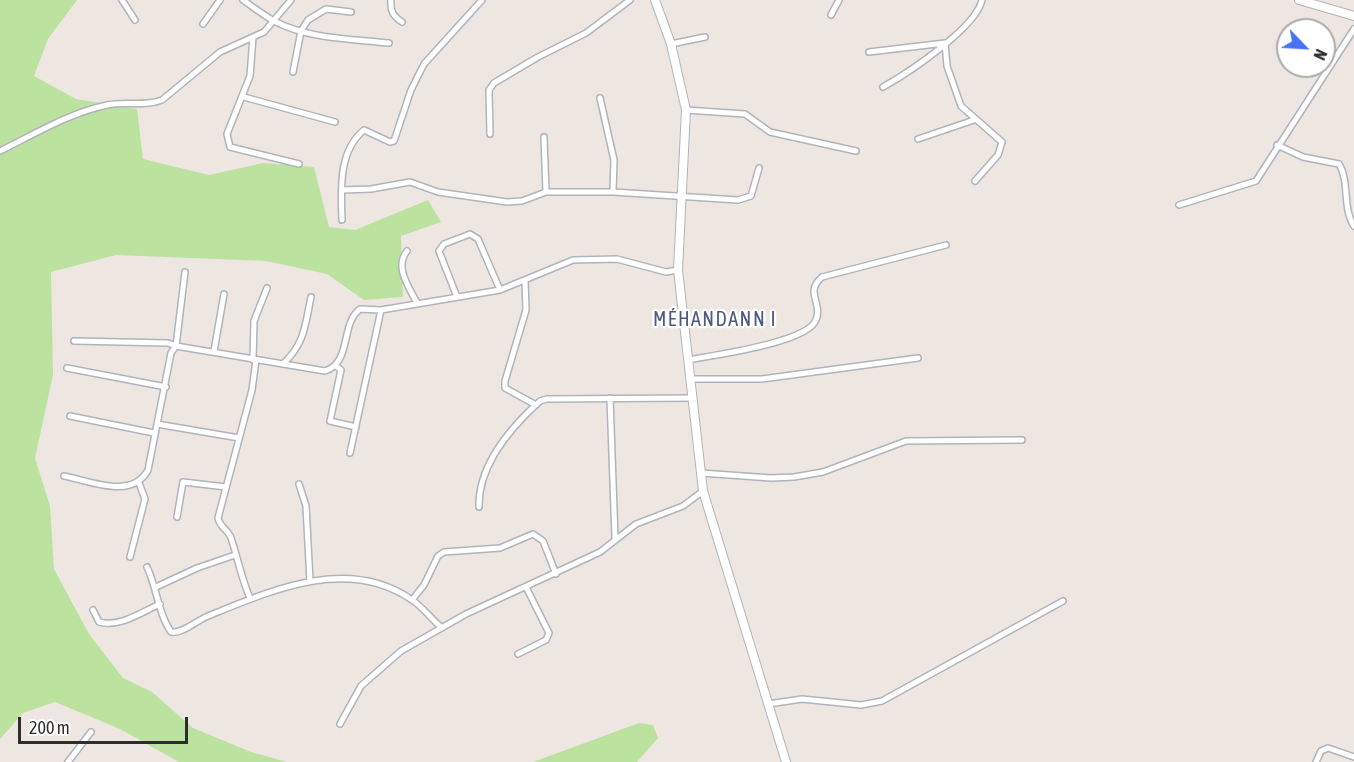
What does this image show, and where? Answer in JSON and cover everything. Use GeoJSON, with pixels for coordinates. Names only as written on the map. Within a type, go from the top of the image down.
{"type":"FeatureCollection","features":[{"type":"Feature","properties":{"kind":"street"},"geometry":{"type":"LineString","coordinates":[[122,0],[135,20]]}},
{"type":"Feature","properties":{"kind":"street"},"geometry":{"type":"LineString","coordinates":[[203,24],[220,0]]}},
{"type":"Feature","properties":{"kind":"street"},"geometry":{"type":"LineString","coordinates":[[243,0],[274,21],[301,31],[390,43]]}},
{"type":"Feature","properties":{"kind":"street"},"geometry":{"type":"LineString","coordinates":[[0,151],[37,131],[96,107],[110,104],[153,104],[162,100],[220,52],[254,37],[274,21],[291,0]]}},
{"type":"Feature","properties":{"kind":"street"},"geometry":{"type":"LineString","coordinates":[[391,0],[394,16],[402,22]]}},
{"type":"Feature","properties":{"kind":"street"},"geometry":{"type":"LineString","coordinates":[[342,220],[343,167],[359,134],[364,130],[390,142],[394,141],[400,129],[411,90],[423,63],[482,0]]}},
{"type":"Feature","properties":{"kind":"street"},"geometry":{"type":"LineString","coordinates":[[490,134],[489,90],[494,83],[538,57],[586,33],[630,0]]}},
{"type":"Feature","properties":{"kind":"street"},"geometry":{"type":"LineString","coordinates":[[655,0],[671,44],[686,110],[678,270],[703,491],[785,762]]}},
{"type":"Feature","properties":{"kind":"street"},"geometry":{"type":"LineString","coordinates":[[831,15],[839,0]]}},
{"type":"Feature","properties":{"kind":"street"},"geometry":{"type":"LineString","coordinates":[[883,87],[919,66],[977,11],[982,0]]}},
{"type":"Feature","properties":{"kind":"street"},"geometry":{"type":"LineString","coordinates":[[1299,0],[1354,16]]}},
{"type":"Feature","properties":{"kind":"street"},"geometry":{"type":"LineString","coordinates":[[293,72],[297,62],[301,31],[308,20],[320,11],[351,12]]}},
{"type":"Feature","properties":{"kind":"street"},"geometry":{"type":"LineString","coordinates":[[1179,205],[1251,184],[1354,29]]}},
{"type":"Feature","properties":{"kind":"street"},"geometry":{"type":"LineString","coordinates":[[671,44],[705,36]]}},
{"type":"Feature","properties":{"kind":"street"},"geometry":{"type":"LineString","coordinates":[[254,37],[250,76],[244,97],[227,134],[230,147],[299,164]]}},
{"type":"Feature","properties":{"kind":"street"},"geometry":{"type":"LineString","coordinates":[[869,52],[945,43]]}},
{"type":"Feature","properties":{"kind":"street"},"geometry":{"type":"LineString","coordinates":[[945,43],[952,86],[961,106],[974,120],[1002,142],[998,155],[975,181]]}},
{"type":"Feature","properties":{"kind":"street"},"geometry":{"type":"LineString","coordinates":[[244,97],[335,122]]}},
{"type":"Feature","properties":{"kind":"street"},"geometry":{"type":"LineString","coordinates":[[600,98],[614,160],[613,192]]}},
{"type":"Feature","properties":{"kind":"street"},"geometry":{"type":"LineString","coordinates":[[686,110],[745,114],[770,132],[856,152]]}},
{"type":"Feature","properties":{"kind":"street"},"geometry":{"type":"LineString","coordinates":[[918,139],[974,120]]}},
{"type":"Feature","properties":{"kind":"street"},"geometry":{"type":"LineString","coordinates":[[544,137],[546,192]]}},
{"type":"Feature","properties":{"kind":"street"},"geometry":{"type":"LineString","coordinates":[[1277,145],[1303,157],[1339,164],[1343,171],[1349,212],[1354,226]]}},
{"type":"Feature","properties":{"kind":"street"},"geometry":{"type":"LineString","coordinates":[[342,190],[371,189],[410,183],[438,192],[507,202],[522,201],[546,192],[613,192],[747,200],[754,191],[759,168]]}},
{"type":"Feature","properties":{"kind":"street"},"geometry":{"type":"LineString","coordinates":[[457,297],[439,251],[444,244],[470,234],[478,239],[500,291]]}},
{"type":"Feature","properties":{"kind":"street"},"geometry":{"type":"LineString","coordinates":[[688,360],[751,349],[805,332],[814,326],[818,317],[813,290],[815,283],[822,277],[946,245]]}},
{"type":"Feature","properties":{"kind":"street"},"geometry":{"type":"LineString","coordinates":[[407,251],[402,257],[402,272],[417,303]]}},
{"type":"Feature","properties":{"kind":"street"},"geometry":{"type":"LineString","coordinates":[[74,341],[176,346],[325,371],[336,366],[354,313],[365,308],[381,310],[500,291],[573,260],[617,259],[666,272],[678,270]]}},
{"type":"Feature","properties":{"kind":"street"},"geometry":{"type":"LineString","coordinates":[[64,476],[130,487],[139,483],[148,470],[171,354],[176,346],[185,272]]}},
{"type":"Feature","properties":{"kind":"street"},"geometry":{"type":"LineString","coordinates":[[525,280],[526,310],[505,381],[505,388],[536,405]]}},
{"type":"Feature","properties":{"kind":"street"},"geometry":{"type":"LineString","coordinates":[[250,598],[231,537],[220,526],[218,518],[252,390],[255,321],[267,288]]}},
{"type":"Feature","properties":{"kind":"street"},"geometry":{"type":"LineString","coordinates":[[214,351],[224,294]]}},
{"type":"Feature","properties":{"kind":"street"},"geometry":{"type":"LineString","coordinates":[[283,364],[295,353],[302,341],[310,297]]}},
{"type":"Feature","properties":{"kind":"street"},"geometry":{"type":"LineString","coordinates":[[350,453],[381,310]]}},
{"type":"Feature","properties":{"kind":"street"},"geometry":{"type":"LineString","coordinates":[[690,379],[762,379],[918,358]]}},
{"type":"Feature","properties":{"kind":"street"},"geometry":{"type":"LineString","coordinates":[[336,366],[341,370],[330,421],[356,427]]}},
{"type":"Feature","properties":{"kind":"street"},"geometry":{"type":"LineString","coordinates":[[67,368],[166,387]]}},
{"type":"Feature","properties":{"kind":"street"},"geometry":{"type":"LineString","coordinates":[[610,398],[615,538]]}},
{"type":"Feature","properties":{"kind":"street"},"geometry":{"type":"LineString","coordinates":[[478,507],[478,493],[489,462],[499,446],[536,405],[547,399],[692,398]]}},
{"type":"Feature","properties":{"kind":"street"},"geometry":{"type":"LineString","coordinates":[[70,416],[154,433]]}},
{"type":"Feature","properties":{"kind":"street"},"geometry":{"type":"LineString","coordinates":[[157,424],[239,438]]}},
{"type":"Feature","properties":{"kind":"street"},"geometry":{"type":"LineString","coordinates":[[701,473],[771,478],[794,477],[823,472],[906,441],[1022,440]]}},
{"type":"Feature","properties":{"kind":"street"},"geometry":{"type":"LineString","coordinates":[[177,517],[183,482],[226,487]]}},
{"type":"Feature","properties":{"kind":"street"},"geometry":{"type":"LineString","coordinates":[[130,557],[145,499],[139,483]]}},
{"type":"Feature","properties":{"kind":"street"},"geometry":{"type":"LineString","coordinates":[[299,484],[306,506],[310,581]]}},
{"type":"Feature","properties":{"kind":"street"},"geometry":{"type":"LineString","coordinates":[[340,724],[361,686],[401,651],[442,628],[600,552],[615,538],[636,524],[683,506],[703,491]]}},
{"type":"Feature","properties":{"kind":"street"},"geometry":{"type":"LineString","coordinates":[[412,600],[424,585],[438,556],[444,552],[500,548],[533,534],[543,541],[556,574]]}},
{"type":"Feature","properties":{"kind":"street"},"geometry":{"type":"LineString","coordinates":[[156,586],[235,555]]}},
{"type":"Feature","properties":{"kind":"street"},"geometry":{"type":"LineString","coordinates":[[147,567],[156,586],[163,621],[171,632],[176,633],[250,598],[286,585],[310,581],[362,579],[412,600],[442,628]]}},
{"type":"Feature","properties":{"kind":"street"},"geometry":{"type":"LineString","coordinates":[[518,654],[546,640],[549,633],[526,587]]}},
{"type":"Feature","properties":{"kind":"street"},"geometry":{"type":"LineString","coordinates":[[768,704],[802,699],[861,705],[882,701],[1063,601]]}},
{"type":"Feature","properties":{"kind":"street"},"geometry":{"type":"LineString","coordinates":[[93,610],[99,622],[106,624],[121,621],[160,604]]}},
{"type":"Feature","properties":{"kind":"street"},"geometry":{"type":"LineString","coordinates":[[68,762],[91,732]]}},
{"type":"Feature","properties":{"kind":"street"},"geometry":{"type":"LineString","coordinates":[[1316,762],[1321,751],[1328,748],[1354,757]]}},
{"type":"Feature","properties":{"kind":"green space"},"geometry":{"type":"Polygon","coordinates":[[[0,0],[77,0],[48,39],[34,76],[76,99],[137,109],[143,159],[209,175],[263,163],[314,167],[329,227],[355,230],[428,200],[441,222],[401,236],[403,297],[364,300],[327,274],[266,261],[116,255],[51,272],[53,375],[35,458],[50,506],[54,569],[89,634],[123,678],[152,692],[193,728],[251,752],[287,762],[179,762],[120,729],[55,702],[23,713],[0,739],[0,0]]]}},
{"type":"Feature","properties":{"kind":"green space"},"geometry":{"type":"Polygon","coordinates":[[[639,723],[653,725],[658,738],[637,762],[533,762],[639,723]]]}},
{"type":"Feature","properties":{"kind":"district","name":"MÉHANDANN I"},"geometry":{"type":"Point","coordinates":[715,320]}}]}
